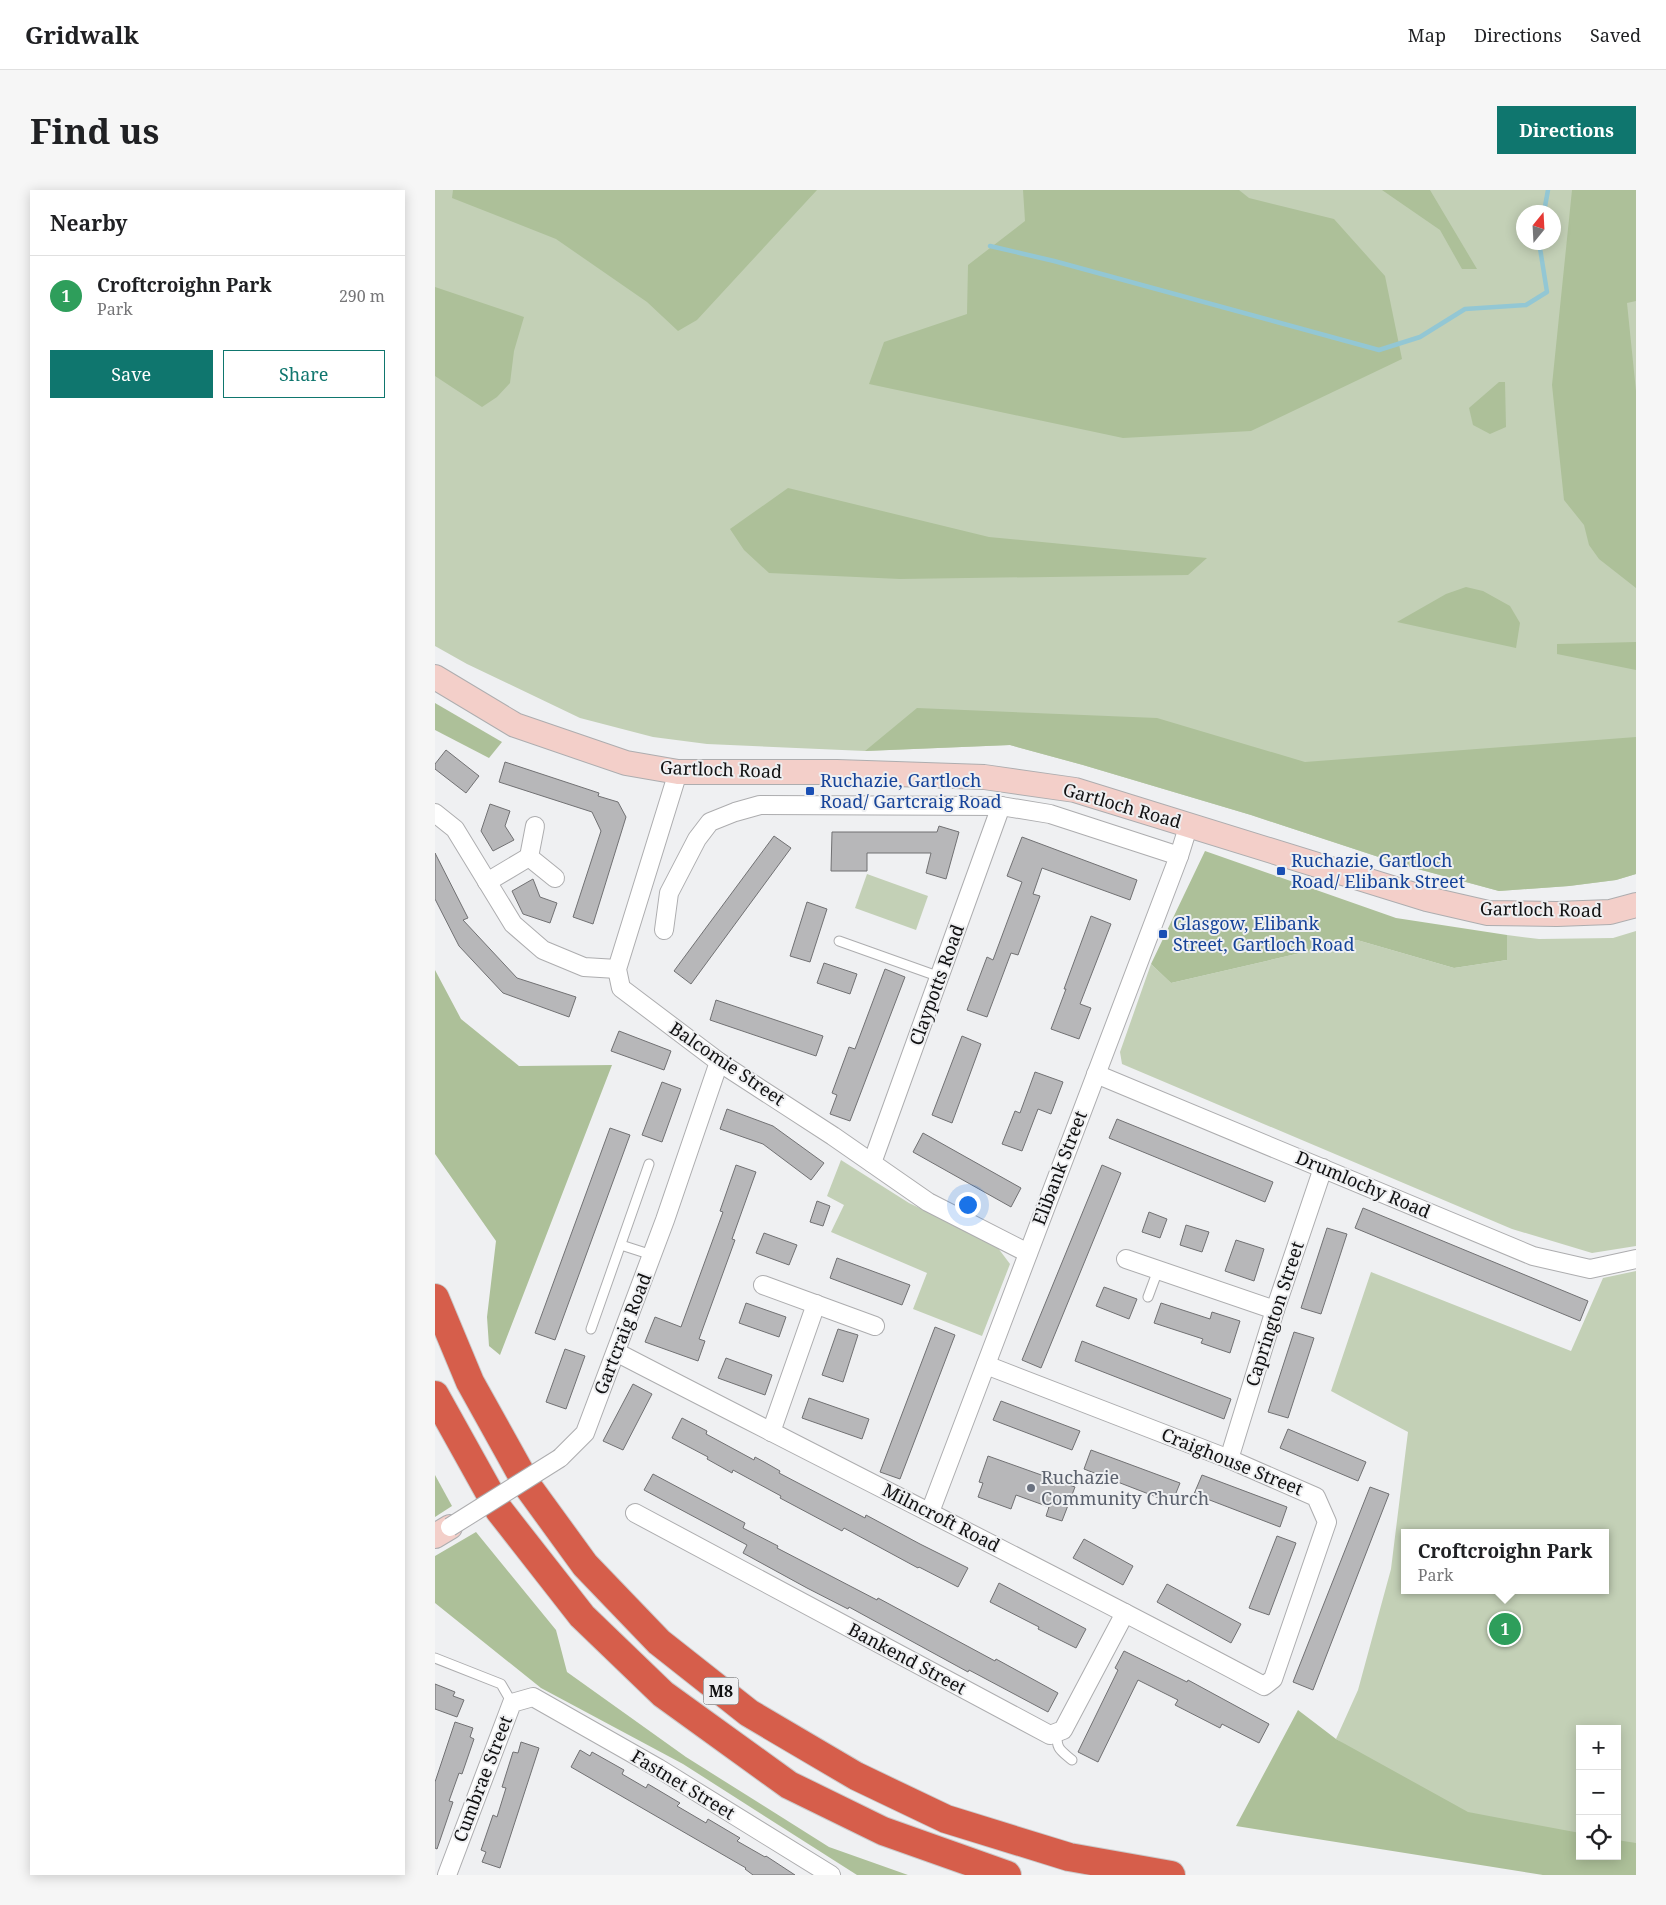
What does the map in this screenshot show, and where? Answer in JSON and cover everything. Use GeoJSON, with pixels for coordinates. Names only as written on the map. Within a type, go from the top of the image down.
{"type":"FeatureCollection","features":[{"type":"Feature","properties":{"kind":"highway","name":"M8"},"geometry":{"type":"LineString","coordinates":[[435,1298],[470,1382],[529,1488],[585,1565],[659,1642],[749,1713],[856,1776],[946,1819],[1069,1858],[1171,1875]]}},
{"type":"Feature","properties":{"kind":"highway","name":"M8"},"geometry":{"type":"LineString","coordinates":[[435,1395],[499,1510],[582,1616],[663,1694],[789,1785],[883,1831],[1007,1875]]}},
{"type":"Feature","properties":{"kind":"main road","name":"Gartloch Road"},"geometry":{"type":"LineString","coordinates":[[435,677],[515,725],[625,763],[678,772],[837,772],[984,777],[1075,790],[1189,824],[1427,900],[1487,913],[1592,913],[1609,912],[1636,905]]}},
{"type":"Feature","properties":{"kind":"street"},"geometry":{"type":"LineString","coordinates":[[435,812],[455,829],[513,924],[543,950],[584,967],[617,969],[678,772]]}},
{"type":"Feature","properties":{"kind":"street"},"geometry":{"type":"LineString","coordinates":[[664,930],[669,893],[697,838],[709,822],[743,809],[760,805],[1001,806],[1050,814],[1179,856]]}},
{"type":"Feature","properties":{"kind":"street","name":"Claypotts Road"},"geometry":{"type":"LineString","coordinates":[[872,1163],[1001,806]]}},
{"type":"Feature","properties":{"kind":"street","name":"Elibank Street"},"geometry":{"type":"LineString","coordinates":[[931,1512],[1179,856],[1189,824]]}},
{"type":"Feature","properties":{"kind":"street"},"geometry":{"type":"LineString","coordinates":[[487,882],[529,857],[535,826]]}},
{"type":"Feature","properties":{"kind":"street"},"geometry":{"type":"LineString","coordinates":[[529,857],[555,878]]}},
{"type":"Feature","properties":{"kind":"street"},"geometry":{"type":"LineString","coordinates":[[644,883],[669,893]]}},
{"type":"Feature","properties":{"kind":"street","name":"Balcomie Street"},"geometry":{"type":"LineString","coordinates":[[617,969],[621,988],[719,1062],[752,1082],[928,1202],[1028,1253]]}},
{"type":"Feature","properties":{"kind":"street","name":"Gartcraig Road"},"geometry":{"type":"LineString","coordinates":[[443,1531],[560,1458],[585,1433],[617,1352],[719,1062]]}},
{"type":"Feature","properties":{"kind":"street","name":"Drumlochy Road"},"geometry":{"type":"LineString","coordinates":[[1096,1074],[1533,1256],[1590,1269],[1636,1259]]}},
{"type":"Feature","properties":{"kind":"street","name":"Caprington Street"},"geometry":{"type":"LineString","coordinates":[[1229,1459],[1275,1310],[1323,1168]]}},
{"type":"Feature","properties":{"kind":"street"},"geometry":{"type":"LineString","coordinates":[[1126,1259],[1275,1310]]}},
{"type":"Feature","properties":{"kind":"street"},"geometry":{"type":"LineString","coordinates":[[763,1285],[875,1326]]}},
{"type":"Feature","properties":{"kind":"street"},"geometry":{"type":"LineString","coordinates":[[771,1432],[816,1304]]}},
{"type":"Feature","properties":{"kind":"street","name":"Milncroft Road"},"geometry":{"type":"LineString","coordinates":[[617,1352],[931,1512],[1264,1686]]}},
{"type":"Feature","properties":{"kind":"street","name":"Craighouse Street"},"geometry":{"type":"LineString","coordinates":[[986,1365],[1229,1459],[1316,1497],[1327,1522],[1273,1679],[1264,1686]]}},
{"type":"Feature","properties":{"kind":"street","name":"Bankend Street"},"geometry":{"type":"LineString","coordinates":[[635,1513],[1049,1735],[1057,1732]]}},
{"type":"Feature","properties":{"kind":"street"},"geometry":{"type":"LineString","coordinates":[[1057,1732],[1063,1730],[1125,1613]]}},
{"type":"Feature","properties":{"kind":"street","name":"Cumbrae Street"},"geometry":{"type":"LineString","coordinates":[[447,1875],[512,1703],[533,1698]]}},
{"type":"Feature","properties":{"kind":"street","name":"Fastnet Street"},"geometry":{"type":"LineString","coordinates":[[533,1698],[657,1768],[831,1875]]}},
{"type":"Feature","properties":{"kind":"lane"},"geometry":{"type":"LineString","coordinates":[[839,941],[940,977]]}},
{"type":"Feature","properties":{"kind":"lane"},"geometry":{"type":"LineString","coordinates":[[591,1330],[649,1164]]}},
{"type":"Feature","properties":{"kind":"lane"},"geometry":{"type":"LineString","coordinates":[[621,1245],[652,1255]]}},
{"type":"Feature","properties":{"kind":"lane"},"geometry":{"type":"LineString","coordinates":[[1148,1296],[1158,1270]]}},
{"type":"Feature","properties":{"kind":"lane"},"geometry":{"type":"LineString","coordinates":[[435,1658],[501,1684],[512,1703]]}},
{"type":"Feature","properties":{"kind":"lane"},"geometry":{"type":"LineString","coordinates":[[1057,1732],[1056,1744],[1059,1750],[1071,1760]]}},
{"type":"Feature","properties":{"kind":"green space"},"geometry":{"type":"Polygon","coordinates":[[[435,190],[1636,190],[1636,874],[1616,880],[1569,886],[1499,891],[1403,865],[1251,815],[1010,745],[865,751],[707,744],[653,737],[580,718],[467,664],[435,646],[435,190]]]}},
{"type":"Feature","properties":{"kind":"green space"},"geometry":{"type":"Polygon","coordinates":[[[453,190],[817,190],[697,320],[678,331],[647,302],[556,239],[452,198],[453,190]]]}},
{"type":"Feature","properties":{"kind":"green space"},"geometry":{"type":"Polygon","coordinates":[[[1023,190],[1239,190],[1249,198],[1334,219],[1385,276],[1402,359],[1251,431],[1123,438],[869,384],[884,342],[967,314],[968,265],[1025,221],[1023,190]]]}},
{"type":"Feature","properties":{"kind":"green space"},"geometry":{"type":"Polygon","coordinates":[[[1382,190],[1430,190],[1477,269],[1462,269],[1440,230],[1382,190]]]}},
{"type":"Feature","properties":{"kind":"green space"},"geometry":{"type":"Polygon","coordinates":[[[1572,190],[1636,190],[1636,301],[1627,303],[1636,391],[1636,588],[1599,559],[1589,545],[1584,525],[1564,500],[1552,385],[1572,190]]]}},
{"type":"Feature","properties":{"kind":"green space"},"geometry":{"type":"Polygon","coordinates":[[[435,287],[524,317],[514,351],[510,383],[497,397],[482,407],[435,376],[435,287]]]}},
{"type":"Feature","properties":{"kind":"green space"},"geometry":{"type":"Polygon","coordinates":[[[1499,382],[1505,382],[1506,427],[1490,434],[1473,425],[1469,408],[1499,382]]]}},
{"type":"Feature","properties":{"kind":"green space"},"geometry":{"type":"Polygon","coordinates":[[[788,488],[989,537],[1207,558],[1188,575],[900,579],[769,573],[744,550],[730,529],[788,488]]]}},
{"type":"Feature","properties":{"kind":"green space"},"geometry":{"type":"Polygon","coordinates":[[[1466,587],[1483,591],[1510,606],[1520,623],[1516,648],[1397,622],[1446,594],[1466,587]]]}},
{"type":"Feature","properties":{"kind":"green space"},"geometry":{"type":"Polygon","coordinates":[[[1636,642],[1636,670],[1557,654],[1557,644],[1636,642]]]}},
{"type":"Feature","properties":{"kind":"green space"},"geometry":{"type":"Polygon","coordinates":[[[435,703],[502,742],[489,758],[435,730],[435,703]]]}},
{"type":"Feature","properties":{"kind":"green space"},"geometry":{"type":"Polygon","coordinates":[[[917,708],[1157,718],[1305,762],[1636,737],[1636,874],[1616,880],[1569,886],[1499,891],[1403,865],[1251,815],[1010,745],[865,751],[917,708]]]}},
{"type":"Feature","properties":{"kind":"green space"},"geometry":{"type":"Polygon","coordinates":[[[1205,851],[1396,918],[1507,935],[1507,960],[1454,968],[1357,940],[1171,983],[1151,964],[1205,851]]]}},
{"type":"Feature","properties":{"kind":"green space"},"geometry":{"type":"Polygon","coordinates":[[[867,874],[928,896],[916,930],[855,908],[867,874]]]}},
{"type":"Feature","properties":{"kind":"green space"},"geometry":{"type":"Polygon","coordinates":[[[1636,931],[1636,1246],[1592,1253],[1512,1229],[1122,1064],[1120,1052],[1151,964],[1171,983],[1357,940],[1454,968],[1507,960],[1507,935],[1539,939],[1613,938],[1636,931]]]}},
{"type":"Feature","properties":{"kind":"green space"},"geometry":{"type":"Polygon","coordinates":[[[435,970],[461,1019],[519,1066],[612,1065],[500,1355],[489,1346],[487,1317],[496,1241],[435,1154],[435,970]]]}},
{"type":"Feature","properties":{"kind":"green space"},"geometry":{"type":"Polygon","coordinates":[[[841,1160],[909,1203],[995,1244],[1010,1264],[982,1336],[913,1309],[927,1273],[831,1232],[844,1205],[827,1196],[841,1160]]]}},
{"type":"Feature","properties":{"kind":"green space"},"geometry":{"type":"Polygon","coordinates":[[[1636,1271],[1636,1875],[1543,1875],[1336,1739],[1358,1690],[1391,1569],[1408,1432],[1331,1391],[1371,1272],[1571,1351],[1603,1278],[1636,1271]]]}},
{"type":"Feature","properties":{"kind":"green space"},"geometry":{"type":"Polygon","coordinates":[[[435,1475],[452,1506],[435,1517],[435,1475]]]}},
{"type":"Feature","properties":{"kind":"green space"},"geometry":{"type":"Polygon","coordinates":[[[476,1532],[556,1630],[567,1672],[686,1757],[829,1847],[908,1875],[857,1875],[683,1764],[541,1688],[435,1603],[435,1556],[476,1532]]]}},
{"type":"Feature","properties":{"kind":"green space"},"geometry":{"type":"Polygon","coordinates":[[[1298,1710],[1336,1739],[1468,1812],[1576,1832],[1576,1860],[1621,1860],[1621,1841],[1636,1843],[1636,1875],[1543,1875],[1236,1826],[1298,1710]]]}},
{"type":"Feature","properties":{"kind":"building"},"geometry":{"type":"Polygon","coordinates":[[[446,750],[479,776],[466,793],[435,769],[435,764],[446,750]]]}},
{"type":"Feature","properties":{"kind":"building"},"geometry":{"type":"Polygon","coordinates":[[[505,762],[599,793],[598,796],[618,802],[626,817],[593,924],[573,917],[601,831],[592,812],[499,782],[505,762]]]}},
{"type":"Feature","properties":{"kind":"building"},"geometry":{"type":"Polygon","coordinates":[[[490,804],[510,811],[505,826],[514,840],[493,851],[481,831],[490,804]]]}},
{"type":"Feature","properties":{"kind":"building"},"geometry":{"type":"Polygon","coordinates":[[[939,826],[959,832],[946,879],[926,873],[931,853],[867,853],[867,871],[831,871],[832,832],[937,832],[939,826]]]}},
{"type":"Feature","properties":{"kind":"building"},"geometry":{"type":"Polygon","coordinates":[[[774,836],[791,848],[691,984],[674,971],[774,836]]]}},
{"type":"Feature","properties":{"kind":"building"},"geometry":{"type":"Polygon","coordinates":[[[1022,837],[1137,880],[1130,900],[1042,868],[1033,894],[1040,896],[1018,955],[1011,953],[987,1017],[967,1010],[987,957],[993,960],[1022,882],[1007,876],[1022,837]]]}},
{"type":"Feature","properties":{"kind":"building"},"geometry":{"type":"Polygon","coordinates":[[[435,853],[468,918],[463,920],[517,978],[576,997],[569,1017],[503,993],[459,946],[435,899],[435,853]]]}},
{"type":"Feature","properties":{"kind":"building"},"geometry":{"type":"Polygon","coordinates":[[[533,879],[540,897],[557,903],[550,923],[523,914],[512,891],[533,879]]]}},
{"type":"Feature","properties":{"kind":"building"},"geometry":{"type":"Polygon","coordinates":[[[807,902],[827,909],[810,962],[790,956],[807,902]]]}},
{"type":"Feature","properties":{"kind":"building"},"geometry":{"type":"Polygon","coordinates":[[[1091,916],[1111,924],[1080,1004],[1091,1008],[1079,1039],[1051,1029],[1091,916]]]}},
{"type":"Feature","properties":{"kind":"building"},"geometry":{"type":"Polygon","coordinates":[[[824,963],[857,974],[850,994],[817,983],[824,963]]]}},
{"type":"Feature","properties":{"kind":"building"},"geometry":{"type":"Polygon","coordinates":[[[885,969],[905,977],[850,1121],[830,1114],[837,1095],[832,1093],[849,1047],[855,1049],[885,969]]]}},
{"type":"Feature","properties":{"kind":"building"},"geometry":{"type":"Polygon","coordinates":[[[716,1000],[823,1036],[816,1056],[710,1020],[716,1000]]]}},
{"type":"Feature","properties":{"kind":"building"},"geometry":{"type":"Polygon","coordinates":[[[619,1031],[671,1051],[664,1070],[611,1051],[619,1031]]]}},
{"type":"Feature","properties":{"kind":"building"},"geometry":{"type":"Polygon","coordinates":[[[962,1036],[981,1044],[952,1123],[932,1115],[962,1036]]]}},
{"type":"Feature","properties":{"kind":"building"},"geometry":{"type":"Polygon","coordinates":[[[1035,1072],[1063,1082],[1051,1114],[1038,1109],[1022,1151],[1002,1144],[1015,1111],[1020,1113],[1035,1072]]]}},
{"type":"Feature","properties":{"kind":"building"},"geometry":{"type":"Polygon","coordinates":[[[662,1082],[681,1089],[662,1142],[642,1135],[662,1082]]]}},
{"type":"Feature","properties":{"kind":"building"},"geometry":{"type":"Polygon","coordinates":[[[727,1109],[773,1126],[824,1163],[811,1180],[763,1144],[720,1129],[727,1109]]]}},
{"type":"Feature","properties":{"kind":"building"},"geometry":{"type":"Polygon","coordinates":[[[1117,1119],[1273,1182],[1265,1202],[1109,1138],[1117,1119]]]}},
{"type":"Feature","properties":{"kind":"building"},"geometry":{"type":"Polygon","coordinates":[[[610,1128],[630,1135],[555,1340],[535,1333],[610,1128]]]}},
{"type":"Feature","properties":{"kind":"building"},"geometry":{"type":"Polygon","coordinates":[[[923,1133],[1021,1188],[1011,1207],[913,1152],[923,1133]]]}},
{"type":"Feature","properties":{"kind":"building"},"geometry":{"type":"Polygon","coordinates":[[[736,1165],[756,1172],[732,1239],[735,1240],[699,1339],[705,1341],[698,1361],[645,1342],[655,1317],[681,1327],[723,1212],[720,1211],[736,1165]]]}},
{"type":"Feature","properties":{"kind":"building"},"geometry":{"type":"Polygon","coordinates":[[[1102,1165],[1121,1173],[1041,1368],[1022,1360],[1102,1165]]]}},
{"type":"Feature","properties":{"kind":"building"},"geometry":{"type":"Polygon","coordinates":[[[817,1201],[830,1206],[823,1226],[810,1222],[817,1201]]]}},
{"type":"Feature","properties":{"kind":"building"},"geometry":{"type":"Polygon","coordinates":[[[1363,1208],[1588,1301],[1580,1321],[1355,1228],[1363,1208]]]}},
{"type":"Feature","properties":{"kind":"building"},"geometry":{"type":"Polygon","coordinates":[[[1149,1212],[1167,1219],[1160,1238],[1142,1232],[1149,1212]]]}},
{"type":"Feature","properties":{"kind":"building"},"geometry":{"type":"Polygon","coordinates":[[[1186,1225],[1209,1232],[1202,1252],[1180,1245],[1186,1225]]]}},
{"type":"Feature","properties":{"kind":"building"},"geometry":{"type":"Polygon","coordinates":[[[1327,1228],[1347,1234],[1321,1314],[1301,1308],[1327,1228]]]}},
{"type":"Feature","properties":{"kind":"building"},"geometry":{"type":"Polygon","coordinates":[[[764,1233],[797,1245],[789,1265],[756,1253],[764,1233]]]}},
{"type":"Feature","properties":{"kind":"building"},"geometry":{"type":"Polygon","coordinates":[[[1236,1240],[1264,1249],[1254,1281],[1225,1271],[1236,1240]]]}},
{"type":"Feature","properties":{"kind":"building"},"geometry":{"type":"Polygon","coordinates":[[[837,1258],[910,1285],[902,1305],[830,1278],[837,1258]]]}},
{"type":"Feature","properties":{"kind":"building"},"geometry":{"type":"Polygon","coordinates":[[[1104,1287],[1137,1299],[1129,1319],[1096,1306],[1104,1287]]]}},
{"type":"Feature","properties":{"kind":"building"},"geometry":{"type":"Polygon","coordinates":[[[746,1303],[786,1317],[779,1337],[739,1323],[746,1303]]]}},
{"type":"Feature","properties":{"kind":"building"},"geometry":{"type":"Polygon","coordinates":[[[1161,1303],[1210,1319],[1212,1312],[1240,1321],[1230,1353],[1201,1343],[1203,1339],[1154,1323],[1161,1303]]]}},
{"type":"Feature","properties":{"kind":"building"},"geometry":{"type":"Polygon","coordinates":[[[935,1327],[955,1335],[900,1479],[880,1472],[935,1327]]]}},
{"type":"Feature","properties":{"kind":"building"},"geometry":{"type":"Polygon","coordinates":[[[838,1329],[858,1335],[843,1382],[822,1375],[838,1329]]]}},
{"type":"Feature","properties":{"kind":"building"},"geometry":{"type":"Polygon","coordinates":[[[1294,1332],[1314,1338],[1288,1418],[1268,1412],[1294,1332]]]}},
{"type":"Feature","properties":{"kind":"building"},"geometry":{"type":"Polygon","coordinates":[[[1082,1341],[1231,1399],[1224,1419],[1075,1361],[1082,1341]]]}},
{"type":"Feature","properties":{"kind":"building"},"geometry":{"type":"Polygon","coordinates":[[[565,1349],[585,1356],[566,1409],[546,1402],[565,1349]]]}},
{"type":"Feature","properties":{"kind":"building"},"geometry":{"type":"Polygon","coordinates":[[[726,1358],[772,1375],[765,1395],[718,1378],[726,1358]]]}},
{"type":"Feature","properties":{"kind":"building"},"geometry":{"type":"Polygon","coordinates":[[[633,1384],[652,1394],[623,1450],[603,1441],[633,1384]]]}},
{"type":"Feature","properties":{"kind":"building"},"geometry":{"type":"Polygon","coordinates":[[[809,1398],[869,1419],[862,1439],[802,1418],[809,1398]]]}},
{"type":"Feature","properties":{"kind":"building"},"geometry":{"type":"Polygon","coordinates":[[[1001,1401],[1080,1431],[1072,1450],[993,1420],[1001,1401]]]}},
{"type":"Feature","properties":{"kind":"building"},"geometry":{"type":"Polygon","coordinates":[[[682,1418],[707,1431],[706,1434],[754,1460],[755,1457],[780,1471],[779,1473],[865,1518],[866,1515],[968,1568],[958,1587],[918,1568],[844,1528],[842,1531],[733,1470],[732,1473],[707,1459],[708,1457],[672,1438],[682,1418]]]}},
{"type":"Feature","properties":{"kind":"building"},"geometry":{"type":"Polygon","coordinates":[[[1288,1429],[1366,1462],[1358,1481],[1280,1448],[1288,1429]]]}},
{"type":"Feature","properties":{"kind":"building"},"geometry":{"type":"Polygon","coordinates":[[[1091,1450],[1180,1483],[1172,1503],[1084,1469],[1091,1450]]]}},
{"type":"Feature","properties":{"kind":"building","name":"Ruchazie Community Church"},"geometry":{"type":"Polygon","coordinates":[[[988,1456],[1075,1487],[1062,1521],[1046,1516],[1049,1507],[1016,1495],[1011,1509],[978,1497],[983,1483],[979,1482],[988,1456]]]}},
{"type":"Feature","properties":{"kind":"building"},"geometry":{"type":"Polygon","coordinates":[[[653,1474],[745,1523],[743,1528],[778,1546],[777,1548],[877,1600],[878,1598],[1058,1693],[1048,1712],[969,1670],[968,1672],[849,1607],[848,1609],[743,1553],[747,1545],[644,1490],[653,1474]]]}},
{"type":"Feature","properties":{"kind":"building"},"geometry":{"type":"Polygon","coordinates":[[[1202,1475],[1287,1507],[1280,1527],[1194,1494],[1202,1475]]]}},
{"type":"Feature","properties":{"kind":"building"},"geometry":{"type":"Polygon","coordinates":[[[1370,1487],[1389,1494],[1313,1690],[1293,1682],[1370,1487]]]}},
{"type":"Feature","properties":{"kind":"building"},"geometry":{"type":"Polygon","coordinates":[[[1277,1536],[1296,1543],[1269,1615],[1249,1608],[1277,1536]]]}},
{"type":"Feature","properties":{"kind":"building"},"geometry":{"type":"Polygon","coordinates":[[[1084,1539],[1133,1566],[1123,1585],[1073,1558],[1084,1539]]]}},
{"type":"Feature","properties":{"kind":"building"},"geometry":{"type":"Polygon","coordinates":[[[999,1583],[1086,1629],[1076,1648],[990,1602],[999,1583]]]}},
{"type":"Feature","properties":{"kind":"building"},"geometry":{"type":"Polygon","coordinates":[[[1167,1584],[1241,1624],[1231,1643],[1157,1602],[1167,1584]]]}},
{"type":"Feature","properties":{"kind":"building"},"geometry":{"type":"Polygon","coordinates":[[[1124,1651],[1187,1682],[1188,1680],[1269,1724],[1259,1743],[1222,1724],[1220,1728],[1175,1705],[1178,1700],[1138,1680],[1098,1762],[1078,1752],[1118,1670],[1115,1668],[1124,1651]]]}},
{"type":"Feature","properties":{"kind":"building"},"geometry":{"type":"Polygon","coordinates":[[[435,1684],[455,1692],[453,1696],[464,1700],[457,1717],[435,1709],[435,1684]]]}},
{"type":"Feature","properties":{"kind":"building"},"geometry":{"type":"Polygon","coordinates":[[[455,1722],[473,1728],[470,1737],[474,1739],[462,1774],[459,1773],[449,1801],[453,1802],[437,1849],[435,1848],[435,1782],[455,1722]]]}},
{"type":"Feature","properties":{"kind":"building"},"geometry":{"type":"Polygon","coordinates":[[[521,1742],[539,1748],[500,1868],[482,1862],[486,1852],[481,1850],[493,1815],[497,1817],[506,1788],[502,1787],[513,1752],[518,1753],[521,1742]]]}},
{"type":"Feature","properties":{"kind":"building"},"geometry":{"type":"Polygon","coordinates":[[[580,1750],[590,1756],[592,1752],[624,1770],[622,1774],[646,1788],[648,1784],[680,1803],[677,1806],[706,1823],[708,1819],[740,1838],[737,1841],[766,1856],[795,1875],[753,1875],[746,1868],[571,1767],[580,1750]]]}},
{"type":"Feature","properties":{"kind":"waterway"},"geometry":{"type":"LineString","coordinates":[[1545,205],[1548,190]]}},
{"type":"Feature","properties":{"kind":"waterway"},"geometry":{"type":"LineString","coordinates":[[990,246],[1054,261],[1379,350],[1420,337],[1465,309],[1526,305],[1547,292],[1540,250]]}},
{"type":"Feature","properties":{"kind":"place","name":"Ruchazie, Gartloch Road/ Gartcraig Road"},"geometry":{"type":"Point","coordinates":[810,791]}},
{"type":"Feature","properties":{"kind":"place","name":"Ruchazie, Gartloch Road/ Elibank Street"},"geometry":{"type":"Point","coordinates":[1281,871]}},
{"type":"Feature","properties":{"kind":"place","name":"Glasgow, Elibank Street, Gartloch Road"},"geometry":{"type":"Point","coordinates":[1163,934]}},
{"type":"Feature","properties":{"kind":"place","name":"Ruchazie Community Church"},"geometry":{"type":"Point","coordinates":[1031,1488]}},
{"type":"Feature","properties":{"kind":"place","name":"Croftcroighn Park"},"geometry":{"type":"Point","coordinates":[1505,1629]}}]}
